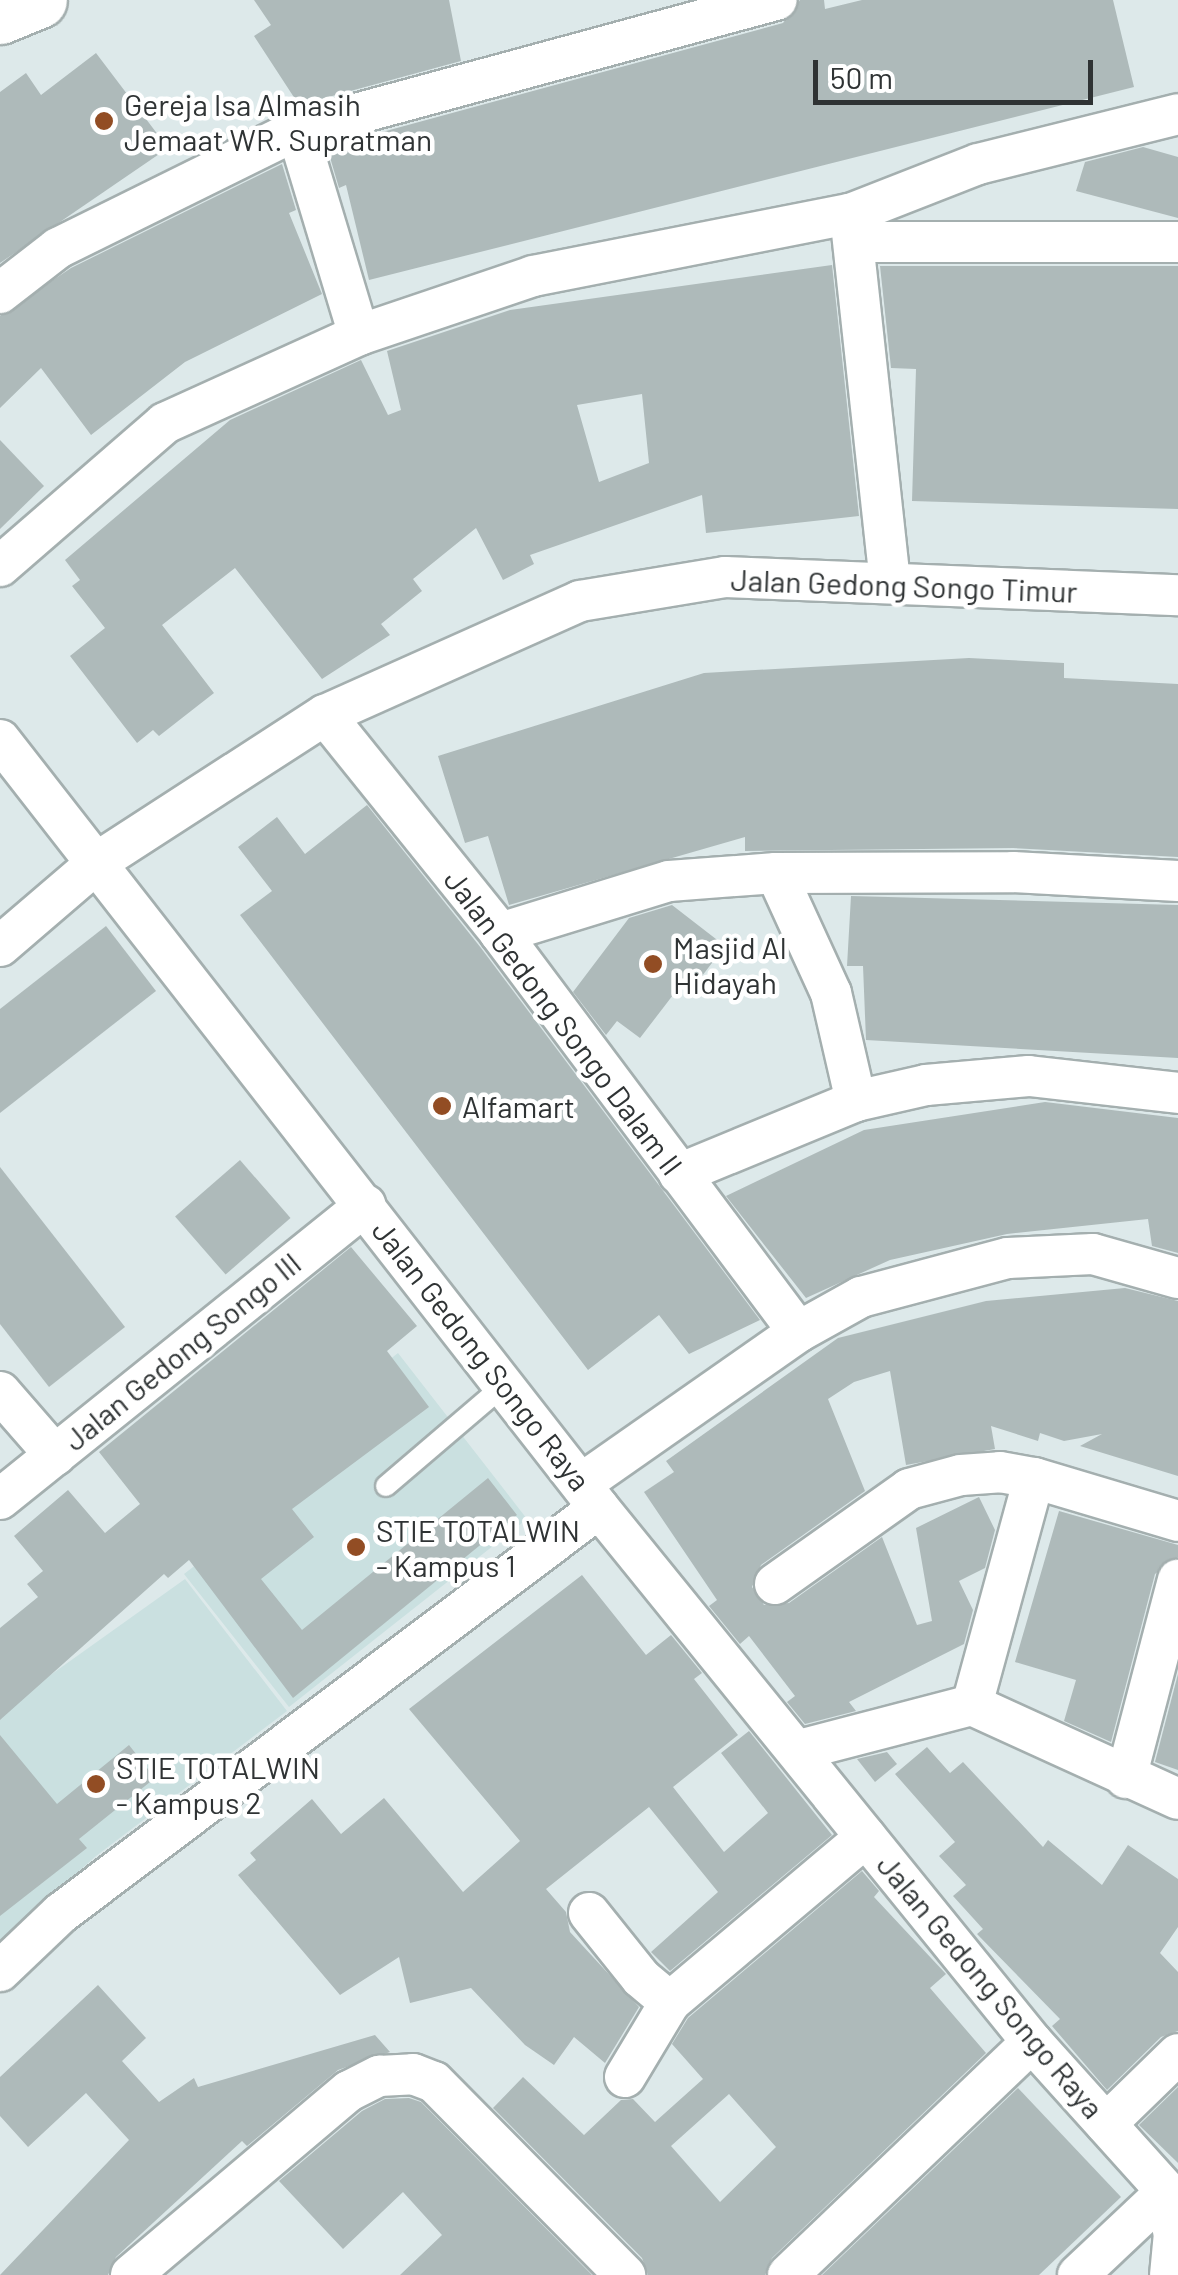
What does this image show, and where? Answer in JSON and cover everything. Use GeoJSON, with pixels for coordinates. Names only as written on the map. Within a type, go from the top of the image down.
{"type":"FeatureCollection","features":[{"type":"Feature","properties":{"kind":"main road"},"geometry":{"type":"LineString","coordinates":[[0,16],[39,0]]}},
{"type":"Feature","properties":{"kind":"street"},"geometry":{"type":"LineString","coordinates":[[0,293],[58,248],[297,130],[777,0]]}},
{"type":"Feature","properties":{"kind":"street"},"geometry":{"type":"LineString","coordinates":[[852,228],[978,164],[1178,114]]}},
{"type":"Feature","properties":{"kind":"street"},"geometry":{"type":"LineString","coordinates":[[297,130],[359,335]]}},
{"type":"Feature","properties":{"kind":"street"},"geometry":{"type":"LineString","coordinates":[[852,228],[890,582]]}},
{"type":"Feature","properties":{"kind":"street"},"geometry":{"type":"LineString","coordinates":[[0,566],[164,423],[359,335],[533,276],[852,228],[1178,242]]}},
{"type":"Feature","properties":{"kind":"street","name":"Jalan Gedong Songo Timur"},"geometry":{"type":"LineString","coordinates":[[0,946],[100,861],[326,715],[580,601],[725,577],[1178,595]]}},
{"type":"Feature","properties":{"kind":"street","name":"Jalan Gedong Songo Dalam II"},"geometry":{"type":"LineString","coordinates":[[326,715],[500,933],[798,1332]]}},
{"type":"Feature","properties":{"kind":"street","name":"Jalan Gedong Songo Raya"},"geometry":{"type":"LineString","coordinates":[[0,740],[100,861],[502,1387],[1032,2042],[1171,2200]]}},
{"type":"Feature","properties":{"kind":"street"},"geometry":{"type":"LineString","coordinates":[[500,933],[669,881],[776,873],[994,871],[1178,881]]}},
{"type":"Feature","properties":{"kind":"street"},"geometry":{"type":"LineString","coordinates":[[776,873],[831,992],[856,1101]]}},
{"type":"Feature","properties":{"kind":"street"},"geometry":{"type":"LineString","coordinates":[[679,1174],[856,1101],[926,1085],[1029,1076],[1178,1093]]}},
{"type":"Feature","properties":{"kind":"street","name":"Jalan Gedong Songo III"},"geometry":{"type":"LineString","coordinates":[[0,1500],[366,1205]]}},
{"type":"Feature","properties":{"kind":"street"},"geometry":{"type":"LineString","coordinates":[[0,1971],[61,1913],[798,1332],[861,1297],[1008,1258],[1093,1254],[1178,1278]]}},
{"type":"Feature","properties":{"kind":"street"},"geometry":{"type":"LineString","coordinates":[[0,1392],[55,1455]]}},
{"type":"Feature","properties":{"kind":"street"},"geometry":{"type":"LineString","coordinates":[[775,1584],[909,1489],[1000,1472],[1034,1478],[1178,1522]]}},
{"type":"Feature","properties":{"kind":"street"},"geometry":{"type":"LineString","coordinates":[[972,1705],[1034,1478]]}},
{"type":"Feature","properties":{"kind":"street"},"geometry":{"type":"LineString","coordinates":[[1126,1778],[1178,1580]]}},
{"type":"Feature","properties":{"kind":"street"},"geometry":{"type":"LineString","coordinates":[[799,1750],[972,1705],[1178,1800]]}},
{"type":"Feature","properties":{"kind":"street"},"geometry":{"type":"LineString","coordinates":[[625,2077],[670,2002],[866,1837]]}},
{"type":"Feature","properties":{"kind":"street"},"geometry":{"type":"LineString","coordinates":[[589,1913],[641,1978],[670,2002]]}},
{"type":"Feature","properties":{"kind":"street"},"geometry":{"type":"LineString","coordinates":[[788,2275],[1032,2042]]}},
{"type":"Feature","properties":{"kind":"street"},"geometry":{"type":"LineString","coordinates":[[1106,2124],[1178,2054]]}},
{"type":"Feature","properties":{"kind":"street"},"geometry":{"type":"LineString","coordinates":[[131,2275],[349,2090],[379,2076],[412,2074],[434,2082],[625,2275]]}},
{"type":"Feature","properties":{"kind":"street"},"geometry":{"type":"LineString","coordinates":[[1078,2275],[1171,2200]]}},
{"type":"Feature","properties":{"kind":"street"},"geometry":{"type":"LineString","coordinates":[[1170,2275],[1174,2233],[1171,2200]]}},
{"type":"Feature","properties":{"kind":"lane"},"geometry":{"type":"LineString","coordinates":[[386,1486],[502,1387]]}},
{"type":"Feature","properties":{"kind":"shaded area","name":"STIE TOTALWIN - Kampus 1"},"geometry":{"type":"Polygon","coordinates":[[[398,1353],[527,1519],[289,1707],[184,1574],[281,1499],[256,1466],[398,1353]]]}},
{"type":"Feature","properties":{"kind":"shaded area","name":"STIE TOTALWIN - Kampus 2"},"geometry":{"type":"Polygon","coordinates":[[[185,1579],[287,1711],[96,1856],[0,1941],[0,1711],[185,1579]]]}},
{"type":"Feature","properties":{"kind":"building"},"geometry":{"type":"Polygon","coordinates":[[[254,0],[449,0],[461,61],[299,105],[254,36],[271,25],[254,0]]]}},
{"type":"Feature","properties":{"kind":"building"},"geometry":{"type":"Polygon","coordinates":[[[800,0],[824,0],[825,9],[862,0],[1113,0],[1134,87],[369,280],[346,185],[339,188],[327,147],[783,23],[800,0]]]}},
{"type":"Feature","properties":{"kind":"building"},"geometry":{"type":"Polygon","coordinates":[[[96,53],[168,148],[0,263],[0,92],[26,73],[41,95],[96,53]]]}},
{"type":"Feature","properties":{"kind":"building"},"geometry":{"type":"Polygon","coordinates":[[[1143,147],[1178,157],[1178,218],[1076,191],[1085,162],[1143,147]]]}},
{"type":"Feature","properties":{"kind":"building"},"geometry":{"type":"Polygon","coordinates":[[[282,164],[296,210],[289,213],[322,294],[185,362],[91,435],[41,368],[0,408],[0,316],[71,268],[282,164]]]}},
{"type":"Feature","properties":{"kind":"building"},"geometry":{"type":"Polygon","coordinates":[[[832,265],[859,516],[706,533],[702,495],[530,555],[534,564],[503,580],[476,528],[413,579],[422,591],[381,624],[390,635],[322,679],[235,568],[162,625],[214,693],[159,736],[153,730],[137,743],[70,656],[105,628],[72,586],[80,580],[65,560],[230,420],[361,360],[388,415],[401,410],[387,351],[510,310],[832,265]],[[642,394],[577,405],[599,482],[649,463],[642,394]]]}},
{"type":"Feature","properties":{"kind":"building"},"geometry":{"type":"Polygon","coordinates":[[[880,266],[1178,266],[1178,509],[912,501],[916,369],[891,368],[880,266]]]}},
{"type":"Feature","properties":{"kind":"building"},"geometry":{"type":"Polygon","coordinates":[[[0,440],[44,486],[0,529],[0,440]]]}},
{"type":"Feature","properties":{"kind":"building"},"geometry":{"type":"Polygon","coordinates":[[[969,658],[1064,663],[1064,678],[1178,684],[1178,857],[1013,848],[745,851],[745,837],[509,905],[488,836],[465,843],[438,756],[704,673],[969,658]]]}},
{"type":"Feature","properties":{"kind":"building"},"geometry":{"type":"Polygon","coordinates":[[[367,805],[481,948],[760,1320],[689,1354],[659,1315],[588,1370],[240,915],[272,891],[238,847],[277,817],[305,854],[367,805]]]}},
{"type":"Feature","properties":{"kind":"building"},"geometry":{"type":"Polygon","coordinates":[[[851,896],[1178,905],[1178,1058],[866,1040],[863,966],[847,966],[851,896]]]}},
{"type":"Feature","properties":{"kind":"building","name":"Masjid Al Hidayah"},"geometry":{"type":"Polygon","coordinates":[[[672,905],[725,946],[692,989],[683,982],[640,1038],[617,1021],[606,1035],[573,992],[629,918],[672,905]]]}},
{"type":"Feature","properties":{"kind":"building"},"geometry":{"type":"Polygon","coordinates":[[[106,926],[156,991],[0,1113],[0,1009],[106,926]]]}},
{"type":"Feature","properties":{"kind":"building"},"geometry":{"type":"Polygon","coordinates":[[[1045,1102],[1178,1118],[1178,1253],[1152,1246],[1148,1219],[1007,1234],[890,1260],[806,1298],[726,1196],[864,1130],[1045,1102]]]}},
{"type":"Feature","properties":{"kind":"building"},"geometry":{"type":"Polygon","coordinates":[[[240,1160],[291,1218],[226,1275],[175,1216],[240,1160]]]}},
{"type":"Feature","properties":{"kind":"building"},"geometry":{"type":"Polygon","coordinates":[[[0,1167],[125,1327],[49,1387],[0,1324],[0,1167]]]}},
{"type":"Feature","properties":{"kind":"building"},"geometry":{"type":"Polygon","coordinates":[[[351,1247],[417,1326],[387,1351],[429,1407],[292,1509],[314,1537],[261,1579],[302,1630],[488,1478],[517,1515],[293,1698],[189,1560],[168,1578],[164,1574],[0,1720],[0,1628],[38,1597],[27,1584],[43,1571],[14,1536],[68,1490],[105,1533],[140,1504],[99,1452],[351,1247]]]}},
{"type":"Feature","properties":{"kind":"building"},"geometry":{"type":"Polygon","coordinates":[[[1125,1288],[1178,1301],[1178,1476],[1080,1446],[1102,1434],[1064,1441],[1040,1433],[1038,1441],[991,1426],[995,1449],[906,1465],[890,1371],[854,1382],[828,1399],[865,1491],[761,1565],[752,1587],[764,1605],[789,1603],[882,1537],[917,1625],[932,1621],[916,1528],[979,1497],[995,1530],[985,1568],[959,1581],[973,1610],[964,1644],[849,1702],[856,1711],[805,1724],[787,1702],[795,1696],[749,1636],[740,1644],[709,1606],[717,1600],[644,1492],[674,1472],[666,1461],[838,1338],[986,1301],[1125,1288]]]}},
{"type":"Feature","properties":{"kind":"building"},"geometry":{"type":"Polygon","coordinates":[[[1059,1511],[1178,1545],[1178,1557],[1155,1574],[1111,1742],[1064,1721],[1076,1680],[1015,1662],[1059,1511]]]}},
{"type":"Feature","properties":{"kind":"building"},"geometry":{"type":"Polygon","coordinates":[[[582,1575],[646,1655],[671,1635],[702,1673],[694,1679],[738,1735],[673,1787],[724,1852],[768,1813],[721,1753],[749,1731],[832,1835],[670,1971],[651,1952],[718,1892],[649,1807],[546,1889],[566,1912],[570,1932],[639,2007],[605,2063],[574,2037],[554,2065],[525,2045],[471,1988],[410,2003],[399,1957],[340,1995],[238,1875],[256,1860],[250,1853],[312,1799],[341,1834],[384,1798],[463,1892],[520,1841],[409,1709],[582,1575]]]}},
{"type":"Feature","properties":{"kind":"building"},"geometry":{"type":"Polygon","coordinates":[[[1178,1674],[1178,1770],[1155,1762],[1178,1674]]]}},
{"type":"Feature","properties":{"kind":"building","name":"STIE TOTALWIN - Kampus 2"},"geometry":{"type":"Polygon","coordinates":[[[0,1735],[57,1804],[129,1745],[155,1778],[79,1839],[87,1848],[0,1916],[0,1735]]]}},
{"type":"Feature","properties":{"kind":"building"},"geometry":{"type":"Polygon","coordinates":[[[927,1747],[950,1773],[963,1762],[1043,1847],[1048,1840],[1102,1885],[1128,1845],[1178,1879],[1178,1927],[1160,1953],[1178,1972],[1178,2031],[1161,2037],[1107,2090],[1052,2026],[1060,2019],[977,1934],[983,1929],[953,1896],[966,1885],[939,1856],[955,1842],[895,1774],[927,1747]]]}},
{"type":"Feature","properties":{"kind":"building"},"geometry":{"type":"Polygon","coordinates":[[[887,1752],[897,1764],[875,1782],[857,1759],[887,1752]]]}},
{"type":"Feature","properties":{"kind":"building"},"geometry":{"type":"Polygon","coordinates":[[[862,1871],[879,1891],[874,1897],[946,1974],[930,1988],[986,2053],[772,2258],[765,2275],[648,2275],[642,2258],[493,2108],[523,2077],[584,2135],[621,2100],[633,2099],[655,2122],[703,2079],[672,2044],[688,2018],[862,1871]],[[729,2094],[671,2146],[720,2202],[776,2147],[729,2094]]]}},
{"type":"Feature","properties":{"kind":"building"},"geometry":{"type":"Polygon","coordinates":[[[98,1985],[146,2038],[122,2061],[159,2102],[194,2078],[198,2087],[375,2035],[390,2052],[338,2070],[247,2146],[242,2141],[116,2257],[108,2275],[0,2275],[129,2140],[86,2093],[28,2147],[0,2116],[0,2077],[98,1985]]]}},
{"type":"Feature","properties":{"kind":"building"},"geometry":{"type":"Polygon","coordinates":[[[1178,2087],[1178,2163],[1139,2125],[1178,2087]]]}},
{"type":"Feature","properties":{"kind":"building"},"geometry":{"type":"Polygon","coordinates":[[[1018,2088],[1121,2197],[1039,2275],[822,2275],[1018,2088]]]}},
{"type":"Feature","properties":{"kind":"building"},"geometry":{"type":"Polygon","coordinates":[[[385,2099],[421,2102],[592,2275],[400,2275],[442,2235],[403,2192],[343,2249],[279,2181],[362,2111],[385,2099]]]}},
{"type":"Feature","properties":{"kind":"place","name":"Gereja Isa Almasih Jemaat WR. Supratman"},"geometry":{"type":"Point","coordinates":[104,121]}},
{"type":"Feature","properties":{"kind":"place","name":"Masjid Al Hidayah"},"geometry":{"type":"Point","coordinates":[653,964]}},
{"type":"Feature","properties":{"kind":"place","name":"Alfamart"},"geometry":{"type":"Point","coordinates":[442,1106]}},
{"type":"Feature","properties":{"kind":"place","name":"STIE TOTALWIN - Kampus 1"},"geometry":{"type":"Point","coordinates":[356,1547]}},
{"type":"Feature","properties":{"kind":"place","name":"STIE TOTALWIN - Kampus 2"},"geometry":{"type":"Point","coordinates":[96,1784]}}]}
